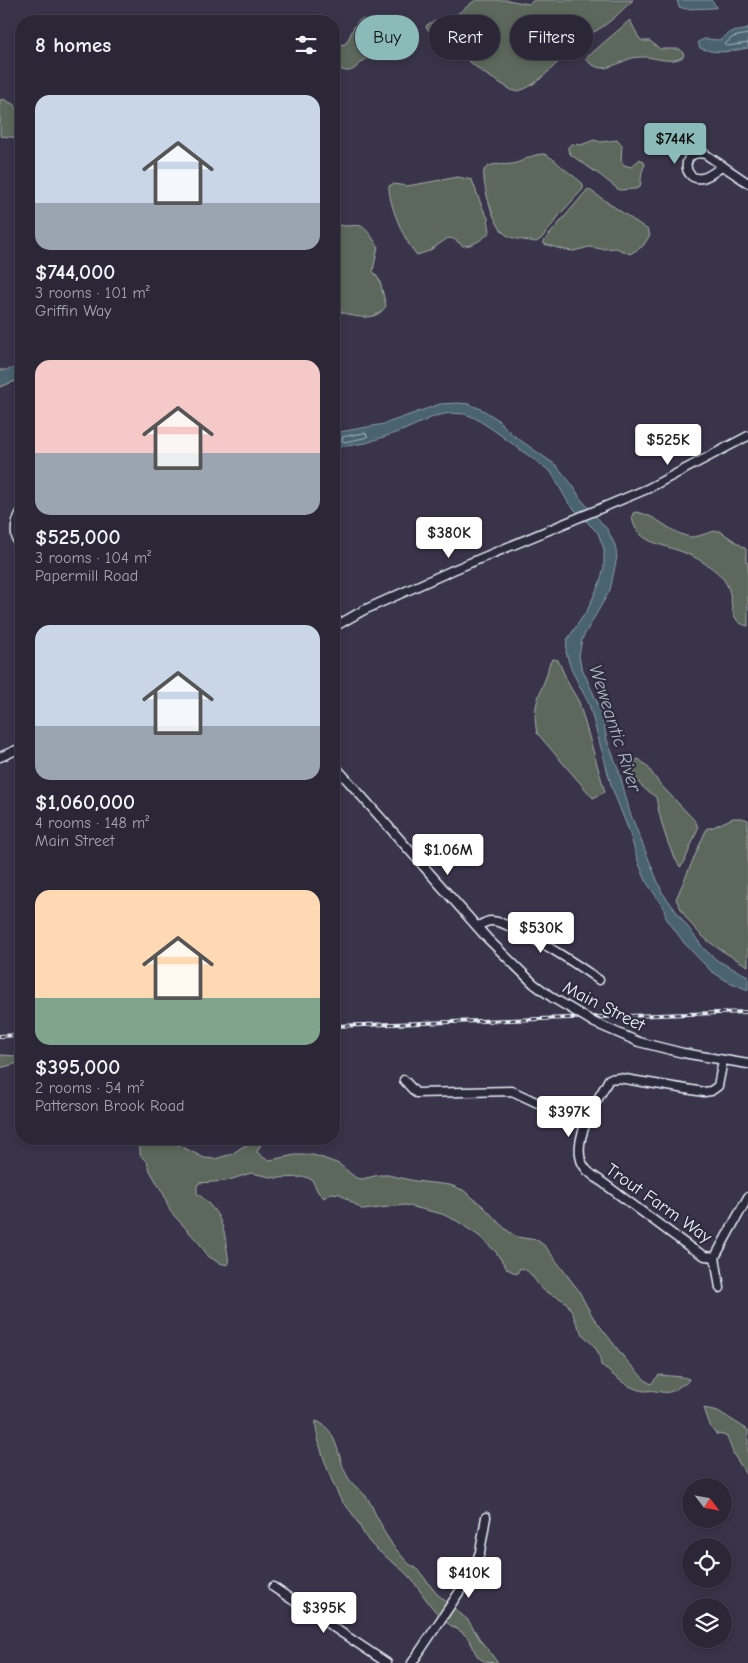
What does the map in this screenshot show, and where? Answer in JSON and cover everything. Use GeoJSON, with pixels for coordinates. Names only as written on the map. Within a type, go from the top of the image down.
{"type":"FeatureCollection","features":[{"type":"Feature","properties":{"kind":"street"},"geometry":{"type":"LineString","coordinates":[[723,166],[702,178],[696,178],[690,175],[686,165],[693,154],[705,154],[723,166],[748,183]]}},
{"type":"Feature","properties":{"kind":"street"},"geometry":{"type":"LineString","coordinates":[[340,623],[453,570],[647,489],[748,436]]}},
{"type":"Feature","properties":{"kind":"street"},"geometry":{"type":"LineString","coordinates":[[0,756],[15,750]]}},
{"type":"Feature","properties":{"kind":"street","name":"Main Street"},"geometry":{"type":"LineString","coordinates":[[340,772],[478,927],[534,984],[552,998],[602,1026],[639,1042],[683,1054],[748,1064]]}},
{"type":"Feature","properties":{"kind":"street"},"geometry":{"type":"LineString","coordinates":[[478,927],[485,922],[502,923],[556,950],[599,980]]}},
{"type":"Feature","properties":{"kind":"street","name":"Trout Farm Way"},"geometry":{"type":"LineString","coordinates":[[715,1257],[705,1256],[691,1248],[584,1168],[579,1146],[585,1125],[609,1079],[618,1078],[704,1092],[711,1091],[718,1086],[723,1060]]}},
{"type":"Feature","properties":{"kind":"street"},"geometry":{"type":"LineString","coordinates":[[404,1080],[416,1093],[512,1091],[585,1125]]}},
{"type":"Feature","properties":{"kind":"street"},"geometry":{"type":"LineString","coordinates":[[720,1288],[715,1257],[748,1197]]}},
{"type":"Feature","properties":{"kind":"street"},"geometry":{"type":"LineString","coordinates":[[412,1663],[472,1573],[480,1552],[486,1517]]}},
{"type":"Feature","properties":{"kind":"street"},"geometry":{"type":"LineString","coordinates":[[274,1587],[387,1663]]}},
{"type":"Feature","properties":{"kind":"green space"},"geometry":{"type":"Polygon","coordinates":[[[476,0],[507,0],[529,4],[534,0],[633,0],[609,22],[593,32],[593,15],[510,15],[510,60],[560,60],[529,87],[513,91],[482,72],[468,60],[500,60],[500,15],[454,15],[476,0]]]}},
{"type":"Feature","properties":{"kind":"green space"},"geometry":{"type":"Polygon","coordinates":[[[630,20],[639,38],[643,41],[650,41],[660,49],[680,49],[684,54],[683,57],[672,60],[635,57],[607,68],[602,68],[586,60],[593,60],[593,52],[630,20]]]}},
{"type":"Feature","properties":{"kind":"green space"},"geometry":{"type":"Polygon","coordinates":[[[355,26],[355,60],[365,60],[353,70],[345,71],[340,69],[340,45],[345,44],[355,26]]]}},
{"type":"Feature","properties":{"kind":"green space"},"geometry":{"type":"Polygon","coordinates":[[[3,99],[15,106],[15,137],[0,136],[0,100],[3,99]]]}},
{"type":"Feature","properties":{"kind":"green space"},"geometry":{"type":"Polygon","coordinates":[[[594,140],[601,142],[617,140],[622,146],[621,160],[624,165],[631,167],[640,159],[644,162],[640,187],[619,190],[571,155],[568,150],[568,147],[572,144],[581,145],[594,140]]]}},
{"type":"Feature","properties":{"kind":"green space"},"geometry":{"type":"Polygon","coordinates":[[[544,154],[581,182],[583,189],[541,239],[536,242],[512,238],[505,234],[496,222],[489,204],[484,170],[493,165],[512,164],[535,155],[544,154]]]}},
{"type":"Feature","properties":{"kind":"green space"},"geometry":{"type":"Polygon","coordinates":[[[458,177],[472,180],[488,218],[490,232],[478,242],[467,246],[463,246],[454,239],[448,238],[429,251],[417,255],[407,242],[398,222],[391,202],[389,186],[393,184],[407,186],[458,177]]]}},
{"type":"Feature","properties":{"kind":"green space"},"geometry":{"type":"Polygon","coordinates":[[[588,189],[648,230],[650,235],[643,246],[630,254],[616,248],[602,249],[589,247],[574,251],[544,244],[544,241],[588,189]]]}},
{"type":"Feature","properties":{"kind":"green space"},"geometry":{"type":"Polygon","coordinates":[[[340,225],[361,226],[378,246],[373,271],[380,281],[386,306],[381,312],[369,317],[347,314],[340,311],[340,225]]]}},
{"type":"Feature","properties":{"kind":"green space"},"geometry":{"type":"Polygon","coordinates":[[[15,368],[15,381],[0,387],[0,370],[15,368]]]}},
{"type":"Feature","properties":{"kind":"green space"},"geometry":{"type":"Polygon","coordinates":[[[633,513],[645,514],[673,530],[690,537],[720,531],[746,549],[746,562],[748,563],[748,626],[741,624],[734,615],[729,591],[719,574],[691,556],[645,538],[634,526],[632,517],[633,513]]]}},
{"type":"Feature","properties":{"kind":"green space"},"geometry":{"type":"Polygon","coordinates":[[[553,659],[558,660],[579,702],[605,792],[593,798],[537,733],[535,717],[537,704],[549,665],[553,659]]]}},
{"type":"Feature","properties":{"kind":"green space"},"geometry":{"type":"Polygon","coordinates":[[[639,759],[696,822],[698,828],[684,863],[680,867],[671,851],[656,797],[641,786],[634,772],[636,760],[639,759]]]}},
{"type":"Feature","properties":{"kind":"green space"},"geometry":{"type":"Polygon","coordinates":[[[733,818],[748,820],[748,966],[725,953],[706,939],[690,922],[676,899],[707,828],[733,818]]]}},
{"type":"Feature","properties":{"kind":"green space"},"geometry":{"type":"Polygon","coordinates":[[[0,1055],[15,1056],[15,1064],[0,1068],[0,1055]]]}},
{"type":"Feature","properties":{"kind":"green space"},"geometry":{"type":"Polygon","coordinates":[[[137,1145],[179,1145],[204,1158],[215,1159],[232,1154],[247,1145],[260,1145],[257,1152],[270,1160],[295,1155],[313,1155],[339,1164],[356,1178],[362,1179],[388,1175],[415,1181],[450,1185],[463,1190],[512,1234],[517,1237],[537,1240],[545,1246],[579,1291],[593,1317],[626,1360],[645,1380],[651,1384],[659,1375],[689,1379],[685,1384],[668,1392],[638,1390],[627,1385],[601,1365],[600,1357],[595,1347],[581,1332],[566,1302],[548,1293],[524,1269],[520,1268],[517,1274],[507,1269],[496,1252],[479,1236],[457,1221],[442,1214],[405,1205],[363,1210],[340,1194],[331,1193],[324,1198],[318,1192],[312,1180],[306,1177],[276,1178],[251,1173],[226,1181],[199,1183],[197,1193],[215,1211],[224,1232],[228,1265],[219,1263],[208,1256],[199,1243],[170,1211],[147,1162],[140,1155],[140,1149],[137,1145]]]}},
{"type":"Feature","properties":{"kind":"green space"},"geometry":{"type":"Polygon","coordinates":[[[704,1408],[718,1411],[748,1430],[748,1477],[734,1455],[727,1437],[716,1434],[711,1428],[704,1408]]]}},
{"type":"Feature","properties":{"kind":"green space"},"geometry":{"type":"Polygon","coordinates":[[[316,1421],[324,1425],[329,1431],[337,1446],[345,1472],[353,1484],[368,1499],[393,1546],[408,1563],[419,1571],[436,1593],[468,1620],[498,1663],[489,1662],[478,1657],[469,1639],[440,1616],[408,1576],[367,1539],[354,1516],[341,1500],[333,1484],[318,1438],[316,1421]]]}},
{"type":"Feature","properties":{"kind":"water"},"geometry":{"type":"Polygon","coordinates":[[[677,0],[711,0],[717,7],[686,9],[679,7],[677,0]]]}},
{"type":"Feature","properties":{"kind":"water"},"geometry":{"type":"Polygon","coordinates":[[[748,27],[748,48],[718,52],[700,48],[698,42],[704,39],[720,40],[731,32],[745,30],[748,27]]]}},
{"type":"Feature","properties":{"kind":"water"},"geometry":{"type":"Polygon","coordinates":[[[440,404],[469,404],[497,419],[513,435],[557,466],[574,487],[580,498],[607,529],[615,545],[617,557],[610,590],[582,639],[579,656],[581,666],[601,711],[607,740],[619,771],[630,813],[662,892],[704,949],[718,961],[748,976],[748,990],[727,981],[711,971],[685,944],[666,918],[663,906],[647,883],[639,864],[629,831],[612,788],[589,704],[571,669],[566,652],[567,640],[588,609],[600,582],[604,567],[604,549],[598,533],[569,504],[551,472],[492,429],[465,414],[450,413],[435,416],[404,430],[366,443],[340,447],[340,432],[384,424],[440,404]]]}},
{"type":"Feature","properties":{"kind":"waterway","name":"Weweantic River"},"geometry":{"type":"LineString","coordinates":[[0,379],[15,374]]}},
{"type":"Feature","properties":{"kind":"railway"},"geometry":{"type":"LineString","coordinates":[[340,1026],[748,1012]]}},
{"type":"Feature","properties":{"kind":"railway"},"geometry":{"type":"LineString","coordinates":[[0,1036],[15,1035]]}}]}
